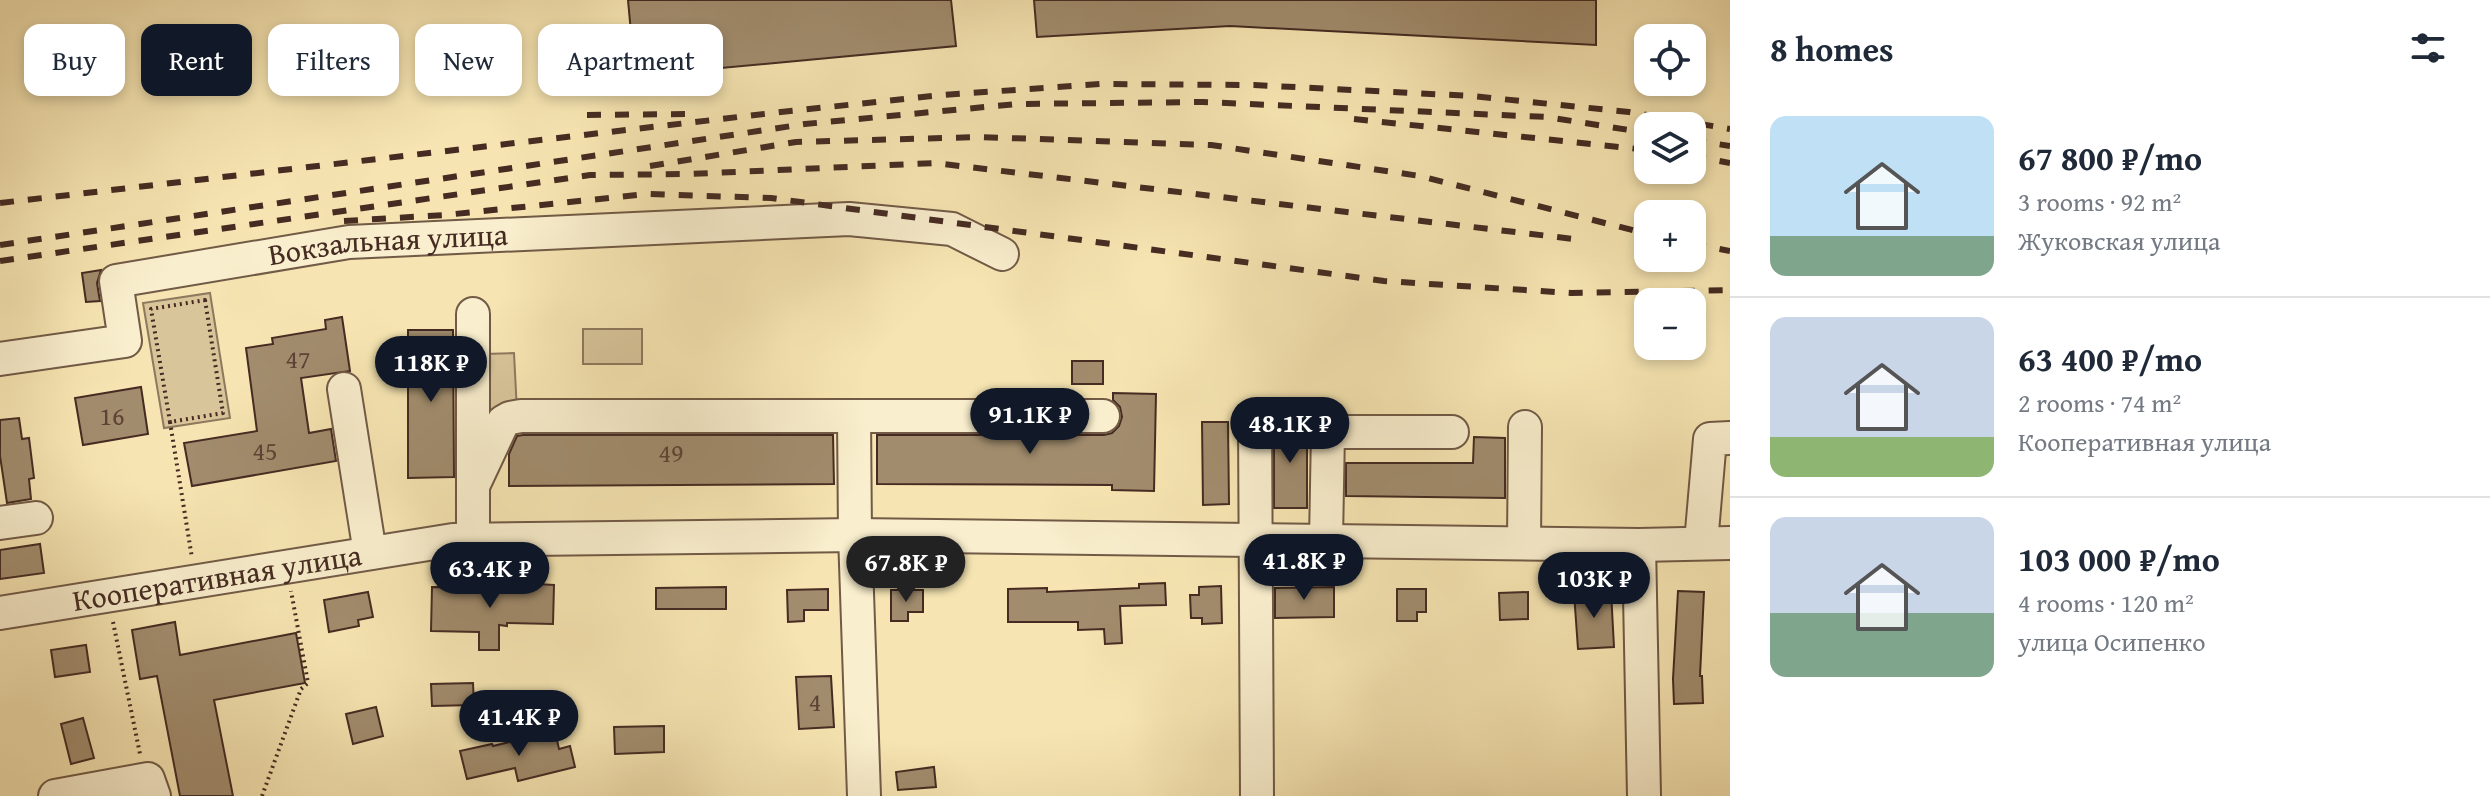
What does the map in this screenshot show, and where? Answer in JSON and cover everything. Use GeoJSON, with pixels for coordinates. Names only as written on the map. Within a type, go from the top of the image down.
{"type":"FeatureCollection","features":[{"type":"Feature","properties":{"kind":"street","name":"Вокзальная улица"},"geometry":{"type":"LineString","coordinates":[[0,359],[125,341],[116,281],[333,244],[849,219],[952,229],[1002,254]]}},
{"type":"Feature","properties":{"kind":"street"},"geometry":{"type":"LineString","coordinates":[[473,314],[473,539]]}},
{"type":"Feature","properties":{"kind":"street"},"geometry":{"type":"LineString","coordinates":[[344,389],[370,553]]}},
{"type":"Feature","properties":{"kind":"street"},"geometry":{"type":"LineString","coordinates":[[854,416],[864,796]]}},
{"type":"Feature","properties":{"kind":"street"},"geometry":{"type":"LineString","coordinates":[[473,486],[503,422],[510,418],[1103,416]]}},
{"type":"Feature","properties":{"kind":"street"},"geometry":{"type":"LineString","coordinates":[[1255,419],[1257,796]]}},
{"type":"Feature","properties":{"kind":"street"},"geometry":{"type":"LineString","coordinates":[[1524,543],[1525,427]]}},
{"type":"Feature","properties":{"kind":"street"},"geometry":{"type":"LineString","coordinates":[[1326,540],[1328,432],[1452,432]]}},
{"type":"Feature","properties":{"kind":"street"},"geometry":{"type":"LineString","coordinates":[[1716,543],[1710,439],[1730,438]]}},
{"type":"Feature","properties":{"kind":"street"},"geometry":{"type":"LineString","coordinates":[[0,523],[36,518]]}},
{"type":"Feature","properties":{"kind":"street","name":"Кооперативная улица"},"geometry":{"type":"LineString","coordinates":[[0,613],[473,539],[855,535],[1639,545],[1716,543]]}},
{"type":"Feature","properties":{"kind":"street"},"geometry":{"type":"LineString","coordinates":[[1639,545],[1644,796]]}},
{"type":"Feature","properties":{"kind":"street"},"geometry":{"type":"LineString","coordinates":[[55,796],[151,787]]}},
{"type":"Feature","properties":{"kind":"path"},"geometry":{"type":"LineString","coordinates":[[170,422],[223,413],[205,300],[151,309],[192,564]]}},
{"type":"Feature","properties":{"kind":"path"},"geometry":{"type":"LineString","coordinates":[[262,796],[301,689],[308,683],[286,566]]}},
{"type":"Feature","properties":{"kind":"path"},"geometry":{"type":"LineString","coordinates":[[108,595],[144,770],[151,787]]}},
{"type":"Feature","properties":{"kind":"shaded area"},"geometry":{"type":"Polygon","coordinates":[[[210,293],[230,418],[164,428],[143,303],[210,293]]]}},
{"type":"Feature","properties":{"kind":"shaded area"},"geometry":{"type":"Polygon","coordinates":[[[583,329],[642,329],[642,364],[583,364],[583,329]]]}},
{"type":"Feature","properties":{"kind":"shaded area"},"geometry":{"type":"Polygon","coordinates":[[[514,353],[517,412],[486,413],[484,354],[514,353]]]}},
{"type":"Feature","properties":{"kind":"building"},"geometry":{"type":"Polygon","coordinates":[[[628,0],[951,0],[956,46],[723,68],[723,24],[630,24],[628,0]]]}},
{"type":"Feature","properties":{"kind":"building"},"geometry":{"type":"Polygon","coordinates":[[[1034,0],[1596,0],[1596,45],[1230,26],[1037,37],[1034,0]]]}},
{"type":"Feature","properties":{"kind":"building"},"geometry":{"type":"Polygon","coordinates":[[[101,270],[97,283],[100,301],[86,302],[82,273],[101,270]]]}},
{"type":"Feature","properties":{"kind":"building"},"geometry":{"type":"Polygon","coordinates":[[[342,317],[350,371],[301,378],[309,433],[331,429],[336,461],[192,486],[184,443],[257,431],[246,348],[273,344],[272,338],[326,329],[325,320],[342,317]]]}},
{"type":"Feature","properties":{"kind":"building"},"geometry":{"type":"Polygon","coordinates":[[[408,330],[453,330],[454,477],[408,478],[408,330]]]}},
{"type":"Feature","properties":{"kind":"building"},"geometry":{"type":"Polygon","coordinates":[[[1072,361],[1103,361],[1103,384],[1072,384],[1072,361]]]}},
{"type":"Feature","properties":{"kind":"building"},"geometry":{"type":"Polygon","coordinates":[[[141,387],[148,434],[83,445],[75,398],[141,387]]]}},
{"type":"Feature","properties":{"kind":"building"},"geometry":{"type":"Polygon","coordinates":[[[1113,393],[1156,394],[1154,491],[1112,490],[1112,485],[877,484],[877,435],[1104,435],[1112,433],[1119,426],[1122,417],[1120,407],[1113,400],[1113,393]]]}},
{"type":"Feature","properties":{"kind":"building"},"geometry":{"type":"Polygon","coordinates":[[[19,418],[22,439],[29,438],[34,478],[29,479],[31,499],[7,503],[0,456],[0,420],[19,418]]]}},
{"type":"Feature","properties":{"kind":"building"},"geometry":{"type":"Polygon","coordinates":[[[1202,422],[1228,422],[1229,504],[1203,505],[1202,422]]]}},
{"type":"Feature","properties":{"kind":"building"},"geometry":{"type":"Polygon","coordinates":[[[1274,422],[1307,422],[1307,508],[1274,508],[1274,422]]]}},
{"type":"Feature","properties":{"kind":"building"},"geometry":{"type":"Polygon","coordinates":[[[833,435],[834,484],[509,486],[509,454],[517,436],[833,435]]]}},
{"type":"Feature","properties":{"kind":"building"},"geometry":{"type":"Polygon","coordinates":[[[1474,437],[1505,438],[1505,498],[1346,496],[1346,463],[1473,463],[1474,437]]]}},
{"type":"Feature","properties":{"kind":"building"},"geometry":{"type":"Polygon","coordinates":[[[40,544],[44,573],[0,579],[0,550],[40,544]]]}},
{"type":"Feature","properties":{"kind":"building"},"geometry":{"type":"Polygon","coordinates":[[[1165,583],[1166,605],[1120,606],[1122,643],[1105,644],[1104,629],[1078,630],[1078,622],[1008,622],[1008,589],[1047,588],[1047,592],[1139,588],[1139,584],[1165,583]]]}},
{"type":"Feature","properties":{"kind":"building"},"geometry":{"type":"Polygon","coordinates":[[[537,584],[554,585],[553,624],[499,625],[499,650],[479,650],[479,632],[431,631],[432,587],[537,588],[537,584]]]}},
{"type":"Feature","properties":{"kind":"building"},"geometry":{"type":"Polygon","coordinates":[[[1221,586],[1222,623],[1202,624],[1202,618],[1191,618],[1190,595],[1199,595],[1199,587],[1221,586]]]}},
{"type":"Feature","properties":{"kind":"building"},"geometry":{"type":"Polygon","coordinates":[[[726,587],[726,609],[656,609],[656,588],[726,587]]]}},
{"type":"Feature","properties":{"kind":"building"},"geometry":{"type":"Polygon","coordinates":[[[1334,587],[1334,617],[1275,618],[1275,588],[1334,587]]]}},
{"type":"Feature","properties":{"kind":"building"},"geometry":{"type":"Polygon","coordinates":[[[828,589],[828,610],[804,610],[804,621],[788,622],[787,590],[828,589]]]}},
{"type":"Feature","properties":{"kind":"building"},"geometry":{"type":"Polygon","coordinates":[[[1397,589],[1426,589],[1426,612],[1417,612],[1417,621],[1397,621],[1397,589]]]}},
{"type":"Feature","properties":{"kind":"building"},"geometry":{"type":"Polygon","coordinates":[[[891,590],[923,590],[923,612],[908,612],[908,621],[891,621],[891,590]]]}},
{"type":"Feature","properties":{"kind":"building"},"geometry":{"type":"Polygon","coordinates":[[[1611,591],[1614,647],[1578,649],[1574,593],[1611,591]]]}},
{"type":"Feature","properties":{"kind":"building"},"geometry":{"type":"Polygon","coordinates":[[[1678,591],[1704,592],[1700,676],[1703,703],[1674,704],[1678,591]]]}},
{"type":"Feature","properties":{"kind":"building"},"geometry":{"type":"Polygon","coordinates":[[[368,592],[373,617],[358,620],[359,626],[329,632],[324,600],[368,592]]]}},
{"type":"Feature","properties":{"kind":"building"},"geometry":{"type":"Polygon","coordinates":[[[1528,592],[1528,619],[1500,620],[1499,593],[1528,592]]]}},
{"type":"Feature","properties":{"kind":"building"},"geometry":{"type":"Polygon","coordinates":[[[175,622],[180,655],[296,633],[305,683],[214,700],[233,796],[180,796],[157,676],[140,679],[132,630],[175,622]]]}},
{"type":"Feature","properties":{"kind":"building"},"geometry":{"type":"Polygon","coordinates":[[[86,645],[90,672],[55,677],[51,650],[86,645]]]}},
{"type":"Feature","properties":{"kind":"building"},"geometry":{"type":"Polygon","coordinates":[[[831,676],[834,727],[799,729],[796,677],[831,676]]]}},
{"type":"Feature","properties":{"kind":"building"},"geometry":{"type":"Polygon","coordinates":[[[473,683],[474,705],[432,706],[431,684],[473,683]]]}},
{"type":"Feature","properties":{"kind":"building"},"geometry":{"type":"Polygon","coordinates":[[[376,707],[383,736],[353,744],[346,714],[376,707]]]}},
{"type":"Feature","properties":{"kind":"building"},"geometry":{"type":"Polygon","coordinates":[[[83,718],[94,758],[71,764],[61,724],[83,718]]]}},
{"type":"Feature","properties":{"kind":"building"},"geometry":{"type":"Polygon","coordinates":[[[664,726],[664,752],[615,754],[614,727],[664,726]]]}},
{"type":"Feature","properties":{"kind":"building"},"geometry":{"type":"Polygon","coordinates":[[[555,731],[559,749],[570,746],[575,767],[518,781],[515,768],[467,779],[460,751],[555,731]]]}},
{"type":"Feature","properties":{"kind":"building"},"geometry":{"type":"Polygon","coordinates":[[[934,767],[936,787],[898,790],[896,772],[934,767]]]}},
{"type":"Feature","properties":{"kind":"railway"},"geometry":{"type":"LineString","coordinates":[[0,203],[781,112],[942,95],[1101,84],[1254,85],[1472,96],[1629,112],[1730,129]]}},
{"type":"Feature","properties":{"kind":"railway"},"geometry":{"type":"LineString","coordinates":[[0,245],[805,124],[1017,104],[1203,102],[1547,117],[1634,131]]}},
{"type":"Feature","properties":{"kind":"railway"},"geometry":{"type":"LineString","coordinates":[[587,115],[687,114]]}},
{"type":"Feature","properties":{"kind":"railway"},"geometry":{"type":"LineString","coordinates":[[1354,119],[1634,149]]}},
{"type":"Feature","properties":{"kind":"railway"},"geometry":{"type":"LineString","coordinates":[[650,166],[796,142],[979,137],[1211,145],[1420,176],[1634,230]]}},
{"type":"Feature","properties":{"kind":"railway"},"geometry":{"type":"LineString","coordinates":[[1706,142],[1730,146]]}},
{"type":"Feature","properties":{"kind":"railway"},"geometry":{"type":"LineString","coordinates":[[1706,159],[1730,163]]}},
{"type":"Feature","properties":{"kind":"railway"},"geometry":{"type":"LineString","coordinates":[[0,261],[590,175],[690,174],[935,163],[1582,240]]}},
{"type":"Feature","properties":{"kind":"railway"},"geometry":{"type":"LineString","coordinates":[[344,221],[445,215],[647,194],[771,198],[1384,281],[1571,293],[1730,290]]}},
{"type":"Feature","properties":{"kind":"railway"},"geometry":{"type":"LineString","coordinates":[[1706,247],[1730,251]]}}]}
